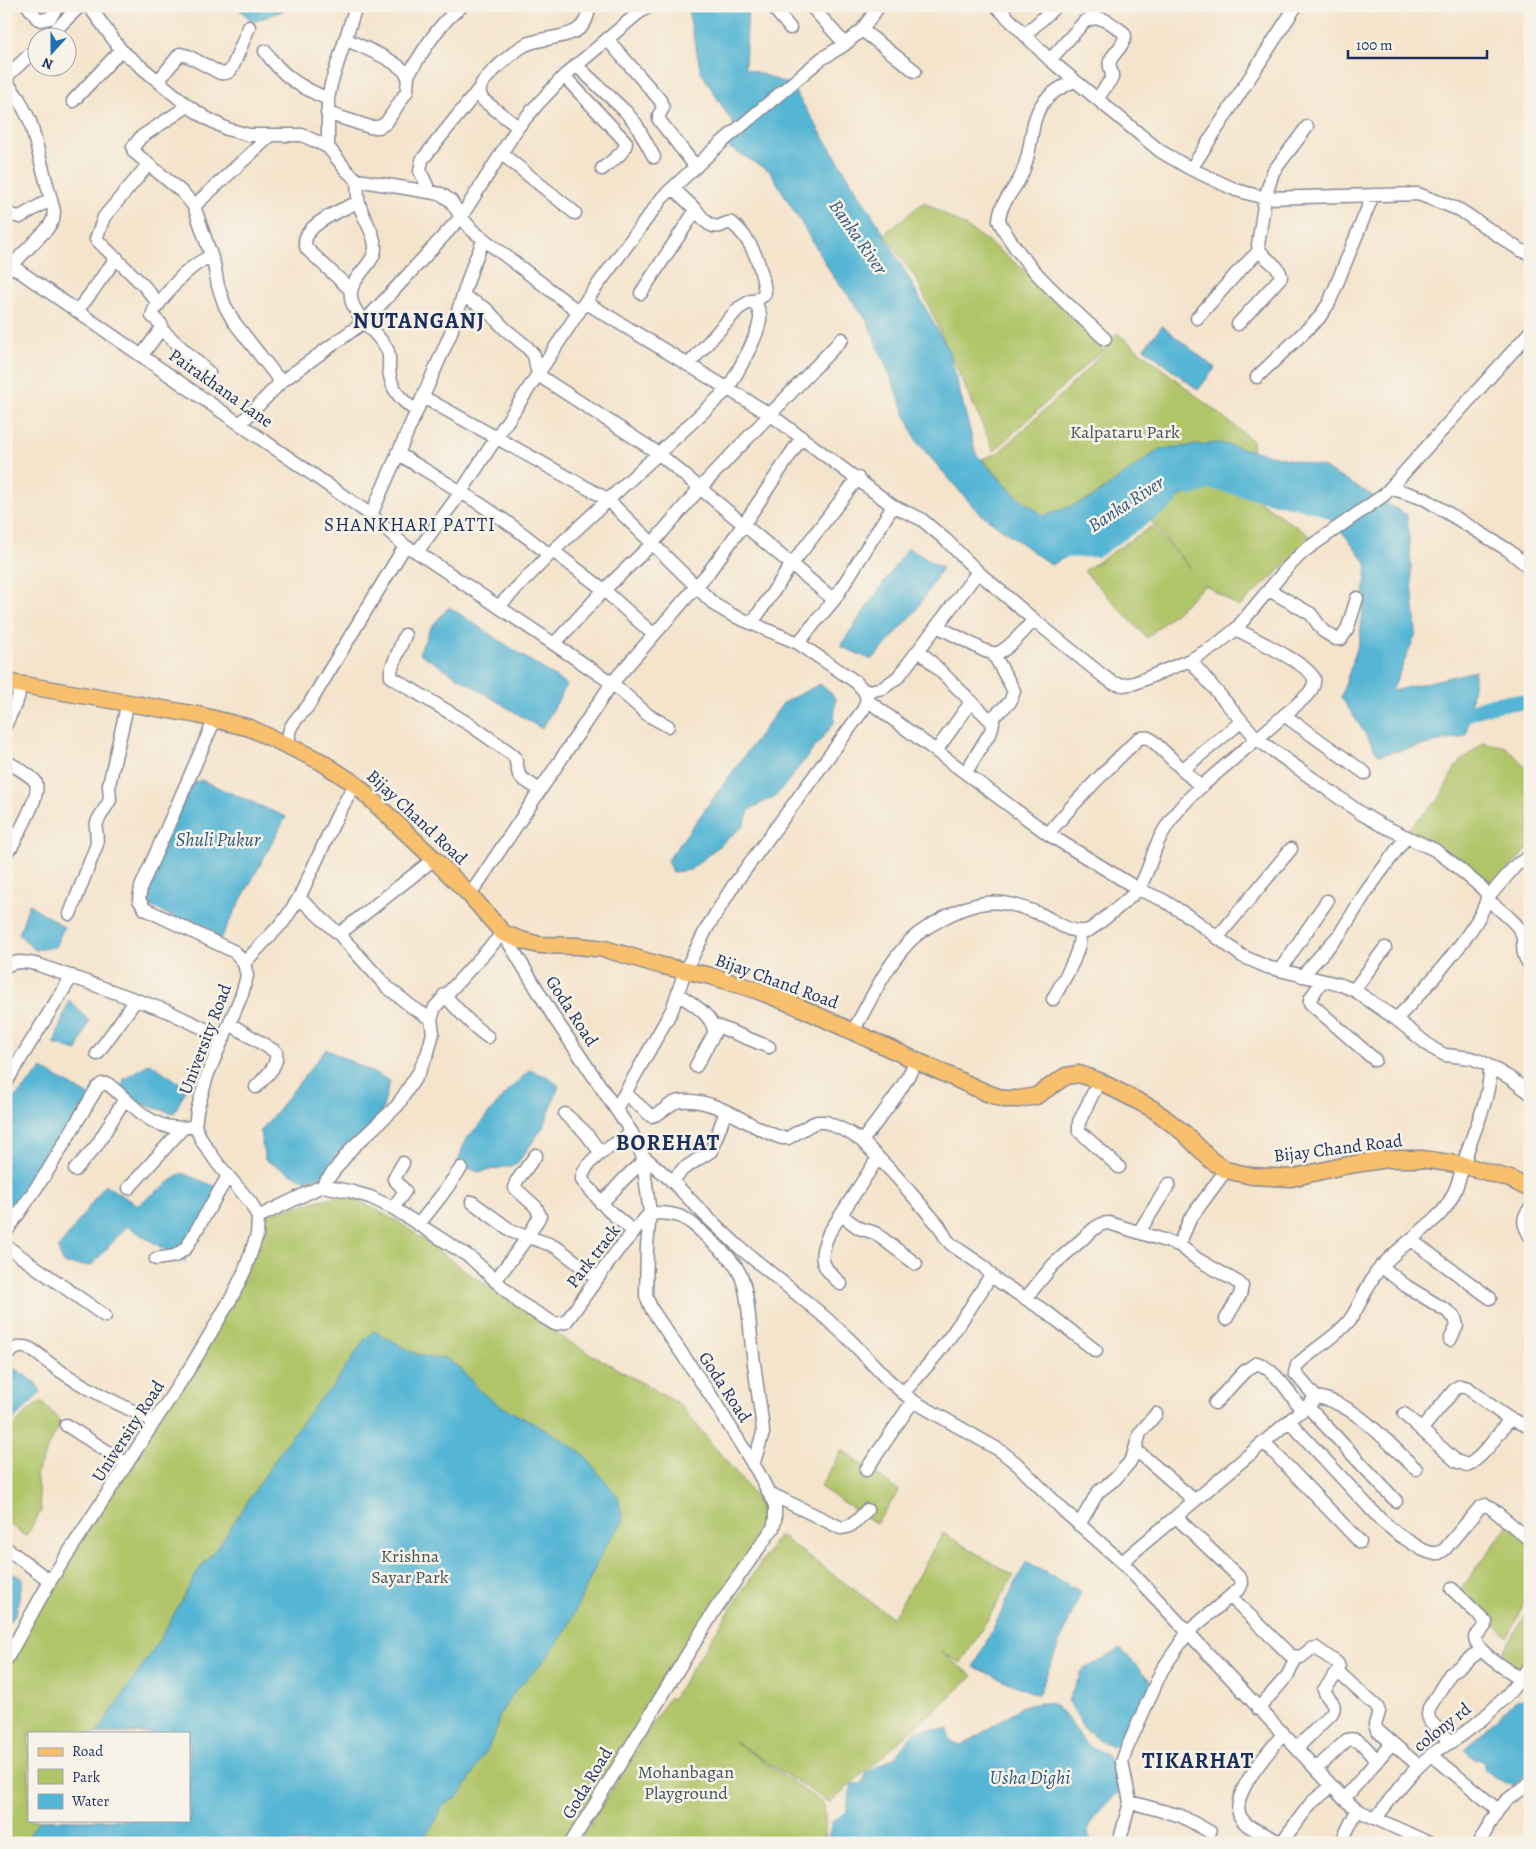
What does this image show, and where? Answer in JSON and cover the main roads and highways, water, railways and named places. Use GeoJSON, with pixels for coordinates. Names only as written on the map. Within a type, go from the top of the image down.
{"type":"FeatureCollection","features":[{"type":"Feature","properties":{"kind":"main road","name":"Bijay Chand Road"},"geometry":{"type":"LineString","coordinates":[[13,683],[215,719],[250,728],[320,761],[355,784],[434,859],[503,933],[521,940],[539,945],[605,949],[685,971],[711,976],[756,990],[799,1007],[987,1093],[1004,1098],[1019,1099],[1036,1096],[1066,1076],[1079,1074],[1099,1080],[1153,1109],[1167,1119],[1212,1161],[1226,1170],[1259,1176],[1291,1178],[1343,1166],[1387,1159],[1421,1159],[1463,1165],[1510,1179],[1530,1189]]}},
{"type":"Feature","properties":{"kind":"water"},"geometry":{"type":"Polygon","coordinates":[[[236,6],[295,6],[253,22],[236,6]]]}},
{"type":"Feature","properties":{"kind":"water"},"geometry":{"type":"Polygon","coordinates":[[[687,6],[748,6],[745,68],[791,85],[884,234],[949,351],[976,454],[1013,493],[1044,516],[1090,499],[1160,449],[1219,443],[1322,467],[1407,515],[1416,633],[1392,691],[1475,671],[1466,736],[1379,755],[1341,697],[1360,639],[1367,564],[1322,506],[1210,481],[1051,565],[977,511],[917,442],[867,320],[833,276],[770,171],[721,143],[737,130],[701,72],[687,6]]]}},
{"type":"Feature","properties":{"kind":"water"},"geometry":{"type":"Polygon","coordinates":[[[1162,326],[1215,368],[1198,390],[1144,348],[1162,326]]]}},
{"type":"Feature","properties":{"kind":"water"},"geometry":{"type":"Polygon","coordinates":[[[908,548],[942,568],[915,612],[872,660],[840,646],[908,548]]]}},
{"type":"Feature","properties":{"kind":"water"},"geometry":{"type":"Polygon","coordinates":[[[449,607],[567,685],[542,729],[419,653],[431,627],[449,607]]]}},
{"type":"Feature","properties":{"kind":"water"},"geometry":{"type":"Polygon","coordinates":[[[820,684],[836,698],[834,723],[776,796],[750,809],[743,826],[690,870],[672,872],[667,861],[784,702],[820,684]]]}},
{"type":"Feature","properties":{"kind":"water","name":"Shuli Pukur"},"geometry":{"type":"Polygon","coordinates":[[[201,780],[286,817],[220,939],[146,904],[144,889],[192,784],[201,780]]]}},
{"type":"Feature","properties":{"kind":"water"},"geometry":{"type":"Polygon","coordinates":[[[29,904],[64,927],[55,947],[34,950],[19,934],[29,904]]]}},
{"type":"Feature","properties":{"kind":"water"},"geometry":{"type":"Polygon","coordinates":[[[69,1000],[89,1021],[77,1051],[54,1044],[69,1000]]]}},
{"type":"Feature","properties":{"kind":"water"},"geometry":{"type":"Polygon","coordinates":[[[326,1049],[390,1081],[380,1118],[335,1170],[306,1181],[265,1160],[260,1132],[326,1049]]]}},
{"type":"Feature","properties":{"kind":"water"},"geometry":{"type":"Polygon","coordinates":[[[150,1063],[187,1088],[174,1113],[118,1098],[124,1079],[150,1063]]]}},
{"type":"Feature","properties":{"kind":"water"},"geometry":{"type":"Polygon","coordinates":[[[42,1069],[90,1096],[15,1213],[6,1216],[6,1107],[42,1069]]]}},
{"type":"Feature","properties":{"kind":"water"},"geometry":{"type":"Polygon","coordinates":[[[529,1070],[548,1077],[559,1086],[544,1126],[516,1165],[479,1172],[457,1164],[465,1141],[529,1070]]]}},
{"type":"Feature","properties":{"kind":"water"},"geometry":{"type":"Polygon","coordinates":[[[182,1173],[222,1189],[184,1262],[127,1226],[91,1266],[63,1264],[58,1249],[105,1185],[138,1205],[182,1173]]]}},
{"type":"Feature","properties":{"kind":"water"},"geometry":{"type":"Polygon","coordinates":[[[374,1331],[414,1353],[430,1358],[445,1358],[461,1369],[483,1394],[506,1409],[552,1433],[584,1455],[618,1497],[623,1522],[604,1548],[566,1631],[548,1656],[516,1690],[507,1703],[499,1716],[497,1729],[489,1746],[464,1789],[457,1798],[447,1802],[440,1809],[437,1819],[420,1843],[24,1843],[38,1822],[190,1822],[190,1732],[98,1732],[159,1641],[198,1571],[219,1545],[289,1439],[319,1400],[334,1385],[365,1339],[374,1331]]]}},
{"type":"Feature","properties":{"kind":"water"},"geometry":{"type":"Polygon","coordinates":[[[9,1365],[35,1382],[41,1392],[6,1428],[6,1367],[9,1365]]]}},
{"type":"Feature","properties":{"kind":"water"},"geometry":{"type":"Polygon","coordinates":[[[1026,1562],[1081,1592],[1038,1695],[974,1667],[1026,1562]]]}},
{"type":"Feature","properties":{"kind":"water"},"geometry":{"type":"Polygon","coordinates":[[[6,1570],[23,1579],[16,1613],[6,1626],[6,1570]]]}},
{"type":"Feature","properties":{"kind":"water"},"geometry":{"type":"Polygon","coordinates":[[[1121,1649],[1154,1685],[1127,1742],[1111,1747],[1085,1730],[1068,1700],[1083,1670],[1121,1649]]]}},
{"type":"Feature","properties":{"kind":"water"},"geometry":{"type":"Polygon","coordinates":[[[1521,1699],[1530,1702],[1530,1772],[1514,1785],[1506,1784],[1485,1770],[1483,1760],[1474,1759],[1465,1749],[1512,1703],[1521,1699]]]}},
{"type":"Feature","properties":{"kind":"water","name":"Usha Dighi"},"geometry":{"type":"Polygon","coordinates":[[[1051,1703],[1064,1714],[1086,1744],[1106,1754],[1117,1773],[1121,1791],[1093,1820],[1088,1831],[1091,1843],[827,1843],[832,1822],[846,1813],[852,1784],[862,1784],[867,1772],[894,1758],[916,1730],[949,1729],[949,1740],[962,1746],[1023,1706],[1051,1703]]]}},
{"type":"Feature","properties":{"kind":"waterway","name":"Banka River"},"geometry":{"type":"LineString","coordinates":[[1191,488],[1210,481],[1322,506],[1338,515]]}},
{"type":"Feature","properties":{"kind":"waterway","name":"Banka River"},"geometry":{"type":"LineString","coordinates":[[1059,550],[1097,549],[1170,499]]}},
{"type":"Feature","properties":{"kind":"waterway","name":"Banka River"},"geometry":{"type":"LineString","coordinates":[[1451,720],[1500,703],[1511,702],[1530,705]]}},
{"type":"Feature","properties":{"kind":"district","name":"NUTANGANJ"},"geometry":{"type":"Point","coordinates":[419,321]}},
{"type":"Feature","properties":{"kind":"district","name":"SHANKHARI PATTI"},"geometry":{"type":"Point","coordinates":[410,525]}},
{"type":"Feature","properties":{"kind":"district","name":"BOREHAT"},"geometry":{"type":"Point","coordinates":[668,1143]}},
{"type":"Feature","properties":{"kind":"district","name":"TIKARHAT"},"geometry":{"type":"Point","coordinates":[1198,1761]}},
{"type":"Feature","properties":{"kind":"park label","name":"Kalpataru Park"},"geometry":{"type":"Point","coordinates":[1125,432]}},
{"type":"Feature","properties":{"kind":"park label","name":"Krishna Sayar Park"},"geometry":{"type":"Point","coordinates":[410,1566]}},
{"type":"Feature","properties":{"kind":"park label","name":"Mohanbagan Playground"},"geometry":{"type":"Point","coordinates":[686,1782]}}]}
